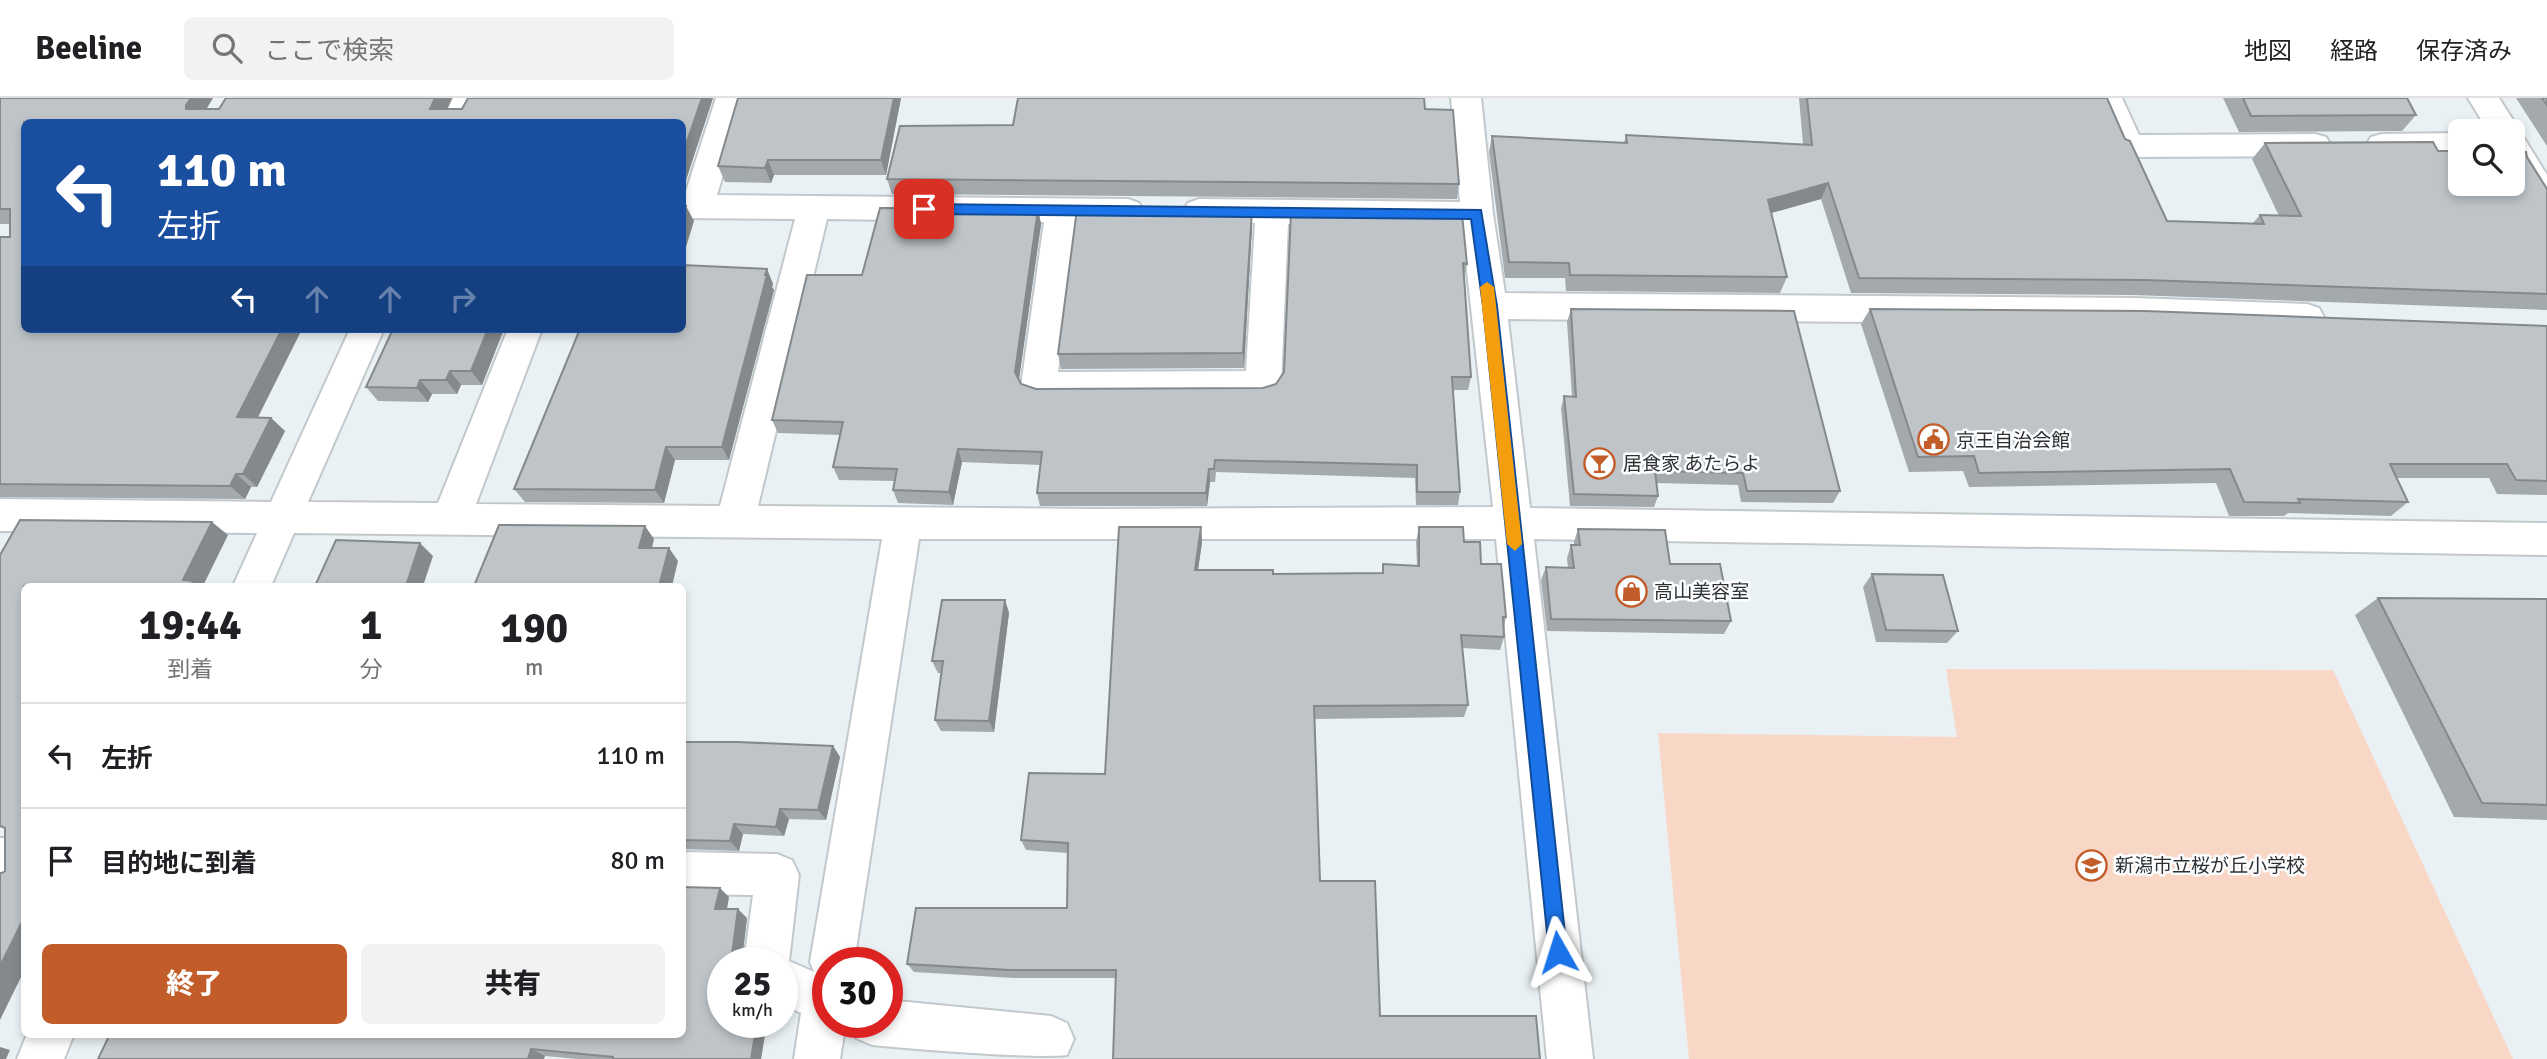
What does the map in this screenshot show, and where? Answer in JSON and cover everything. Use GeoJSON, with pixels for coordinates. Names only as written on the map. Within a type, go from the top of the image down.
{"type":"FeatureCollection","features":[{"type":"Feature","properties":{"kind":"street"},"geometry":{"type":"LineString","coordinates":[[458,119],[468,98]]}},
{"type":"Feature","properties":{"kind":"street"},"geometry":{"type":"LineString","coordinates":[[731,98],[690,206],[1477,214]]}},
{"type":"Feature","properties":{"kind":"street"},"geometry":{"type":"LineString","coordinates":[[1466,98],[1570,1059]]}},
{"type":"Feature","properties":{"kind":"street"},"geometry":{"type":"LineString","coordinates":[[2107,98],[2128,146],[2448,144]]}},
{"type":"Feature","properties":{"kind":"street"},"geometry":{"type":"LineString","coordinates":[[2483,98],[2496,119]]}},
{"type":"Feature","properties":{"kind":"street"},"geometry":{"type":"LineString","coordinates":[[2525,145],[2547,144]]}},
{"type":"Feature","properties":{"kind":"street"},"geometry":{"type":"LineString","coordinates":[[2525,165],[2547,201]]}},
{"type":"Feature","properties":{"kind":"street"},"geometry":{"type":"LineString","coordinates":[[735,522],[814,208]]}},
{"type":"Feature","properties":{"kind":"street"},"geometry":{"type":"LineString","coordinates":[[1062,210],[1039,386],[1263,385],[1272,212]]}},
{"type":"Feature","properties":{"kind":"street"},"geometry":{"type":"LineString","coordinates":[[1490,306],[2133,311],[2343,319]]}},
{"type":"Feature","properties":{"kind":"street"},"geometry":{"type":"LineString","coordinates":[[254,583],[365,333]]}},
{"type":"Feature","properties":{"kind":"street"},"geometry":{"type":"LineString","coordinates":[[452,519],[523,333]]}},
{"type":"Feature","properties":{"kind":"street"},"geometry":{"type":"LineString","coordinates":[[0,515],[903,523],[1512,523],[2547,540]]}},
{"type":"Feature","properties":{"kind":"street"},"geometry":{"type":"LineString","coordinates":[[835,947],[903,523]]}},
{"type":"Feature","properties":{"kind":"street"},"geometry":{"type":"LineString","coordinates":[[0,859],[21,859]]}},
{"type":"Feature","properties":{"kind":"street"},"geometry":{"type":"LineString","coordinates":[[686,873],[777,875],[768,947]]}},
{"type":"Feature","properties":{"kind":"street"},"geometry":{"type":"LineString","coordinates":[[903,1025],[1051,1039]]}},
{"type":"Feature","properties":{"kind":"street"},"geometry":{"type":"LineString","coordinates":[[40,1059],[49,1038]]}},
{"type":"Feature","properties":{"kind":"street"},"geometry":{"type":"LineString","coordinates":[[817,1059],[820,1038]]}},
{"type":"Feature","properties":{"kind":"shaded area","name":"新潟市立桜が丘小学校"},"geometry":{"type":"Polygon","coordinates":[[[1946,669],[2333,670],[2513,1059],[1689,1059],[1658,733],[1957,737],[1946,669]]]}},
{"type":"Feature","properties":{"kind":"building"},"geometry":{"type":"Polygon","coordinates":[[[0,98],[191,98],[186,109],[219,109],[226,98],[435,98],[430,109],[462,109],[468,98],[702,98],[686,144],[686,119],[21,119],[21,333],[280,333],[237,417],[271,418],[243,474],[236,474],[230,486],[0,484],[0,237],[10,237],[10,209],[0,209],[0,98]]]}},
{"type":"Feature","properties":{"kind":"building"},"geometry":{"type":"Polygon","coordinates":[[[738,98],[894,98],[881,160],[768,160],[765,168],[718,166],[738,98]]]}},
{"type":"Feature","properties":{"kind":"building"},"geometry":{"type":"Polygon","coordinates":[[[1018,98],[1424,98],[1425,109],[1453,110],[1459,184],[887,179],[900,126],[1013,125],[1018,98]]]}},
{"type":"Feature","properties":{"kind":"building"},"geometry":{"type":"Polygon","coordinates":[[[1807,98],[2107,98],[2167,221],[2264,224],[2260,215],[2301,216],[2265,143],[2433,142],[2438,151],[2448,151],[2448,196],[2525,196],[2526,152],[2547,189],[2547,294],[2145,280],[1859,278],[1828,183],[1768,200],[1787,277],[1570,275],[1569,263],[1509,262],[1492,136],[1627,143],[1626,135],[1812,145],[1807,98]]]}},
{"type":"Feature","properties":{"kind":"building"},"geometry":{"type":"Polygon","coordinates":[[[2243,98],[2407,98],[2416,115],[2251,116],[2243,98]]]}},
{"type":"Feature","properties":{"kind":"building"},"geometry":{"type":"Polygon","coordinates":[[[880,208],[1038,209],[1015,372],[1021,384],[1036,389],[1263,388],[1276,384],[1284,372],[1291,212],[1462,214],[1467,264],[1463,263],[1471,377],[1452,377],[1460,492],[1417,492],[1417,465],[1215,460],[1214,469],[1209,469],[1206,493],[1037,493],[1042,452],[958,449],[949,492],[893,490],[897,469],[833,467],[843,422],[772,420],[807,275],[862,275],[880,208]]]}},
{"type":"Feature","properties":{"kind":"building"},"geometry":{"type":"Polygon","coordinates":[[[1077,209],[1252,210],[1243,353],[1058,354],[1077,209]]]}},
{"type":"Feature","properties":{"kind":"building"},"geometry":{"type":"Polygon","coordinates":[[[686,265],[767,269],[722,447],[666,447],[655,490],[514,489],[578,333],[686,333],[686,265]]]}},
{"type":"Feature","properties":{"kind":"building"},"geometry":{"type":"Polygon","coordinates":[[[1571,309],[1794,311],[1840,491],[1747,491],[1743,473],[1655,471],[1658,496],[1574,494],[1564,396],[1576,397],[1571,309]]]}},
{"type":"Feature","properties":{"kind":"building"},"geometry":{"type":"Polygon","coordinates":[[[1870,309],[2145,311],[2547,326],[2547,481],[2516,480],[2507,464],[2390,464],[2408,502],[2298,499],[2300,503],[2244,502],[2230,469],[1979,473],[1974,456],[1918,457],[1870,309]]]}},
{"type":"Feature","properties":{"kind":"building"},"geometry":{"type":"Polygon","coordinates":[[[391,333],[486,333],[471,371],[450,371],[446,380],[420,380],[417,388],[366,387],[391,333]]]}},
{"type":"Feature","properties":{"kind":"building"},"geometry":{"type":"Polygon","coordinates":[[[20,520],[212,522],[183,580],[193,581],[192,583],[21,583],[21,924],[0,966],[0,873],[5,871],[5,828],[0,826],[0,555],[20,520]]]}},
{"type":"Feature","properties":{"kind":"building"},"geometry":{"type":"Polygon","coordinates":[[[499,525],[645,526],[639,548],[669,548],[660,583],[475,583],[499,525]]]}},
{"type":"Feature","properties":{"kind":"building"},"geometry":{"type":"Polygon","coordinates":[[[1119,527],[1201,527],[1195,570],[1273,570],[1273,574],[1383,573],[1383,564],[1419,566],[1419,527],[1463,527],[1464,542],[1480,542],[1481,564],[1501,564],[1506,617],[1503,617],[1504,637],[1461,635],[1468,705],[1314,706],[1320,881],[1375,881],[1380,1016],[1536,1016],[1540,1059],[1113,1059],[1116,970],[1009,970],[907,964],[916,908],[1067,908],[1068,843],[1021,840],[1029,773],[1105,774],[1119,527]]]}},
{"type":"Feature","properties":{"kind":"building"},"geometry":{"type":"Polygon","coordinates":[[[1578,529],[1665,530],[1670,564],[1720,564],[1731,621],[1551,619],[1546,567],[1574,568],[1571,545],[1580,545],[1578,529]]]}},
{"type":"Feature","properties":{"kind":"building"},"geometry":{"type":"Polygon","coordinates":[[[336,540],[420,543],[407,583],[316,583],[336,540]]]}},
{"type":"Feature","properties":{"kind":"building"},"geometry":{"type":"Polygon","coordinates":[[[1872,574],[1943,575],[1958,631],[1886,630],[1872,574]]]}},
{"type":"Feature","properties":{"kind":"building"},"geometry":{"type":"Polygon","coordinates":[[[2378,598],[2547,599],[2547,805],[2482,803],[2378,598]]]}},
{"type":"Feature","properties":{"kind":"building"},"geometry":{"type":"Polygon","coordinates":[[[942,600],[1005,600],[989,721],[935,720],[943,661],[932,661],[942,600]]]}},
{"type":"Feature","properties":{"kind":"building"},"geometry":{"type":"Polygon","coordinates":[[[686,742],[833,746],[818,810],[780,809],[776,827],[734,824],[730,841],[686,840],[686,742]]]}},
{"type":"Feature","properties":{"kind":"building"},"geometry":{"type":"Polygon","coordinates":[[[686,887],[720,888],[715,909],[738,909],[733,947],[707,947],[707,1038],[754,1038],[751,1059],[613,1059],[531,1049],[528,1059],[98,1059],[108,1038],[686,1038],[686,887]]]}},
{"type":"Feature","properties":{"kind":"slow traffic"},"geometry":{"type":"LineString","coordinates":[[1487,287],[1515,544]]}},
{"type":"Feature","properties":{"kind":"place","name":"京王自治会館"},"geometry":{"type":"Point","coordinates":[1933,440]}},
{"type":"Feature","properties":{"kind":"place","name":"居食家 あたらよ"},"geometry":{"type":"Point","coordinates":[1600,463]}},
{"type":"Feature","properties":{"kind":"place","name":"高山美容室"},"geometry":{"type":"Point","coordinates":[1631,591]}},
{"type":"Feature","properties":{"kind":"place","name":"新潟市立桜が丘小学校"},"geometry":{"type":"Point","coordinates":[2092,865]}},
{"type":"Feature","properties":{"kind":"route"},"geometry":{"type":"LineString","coordinates":[[924,209],[1477,214],[1490,306],[1558,952]]}}]}
